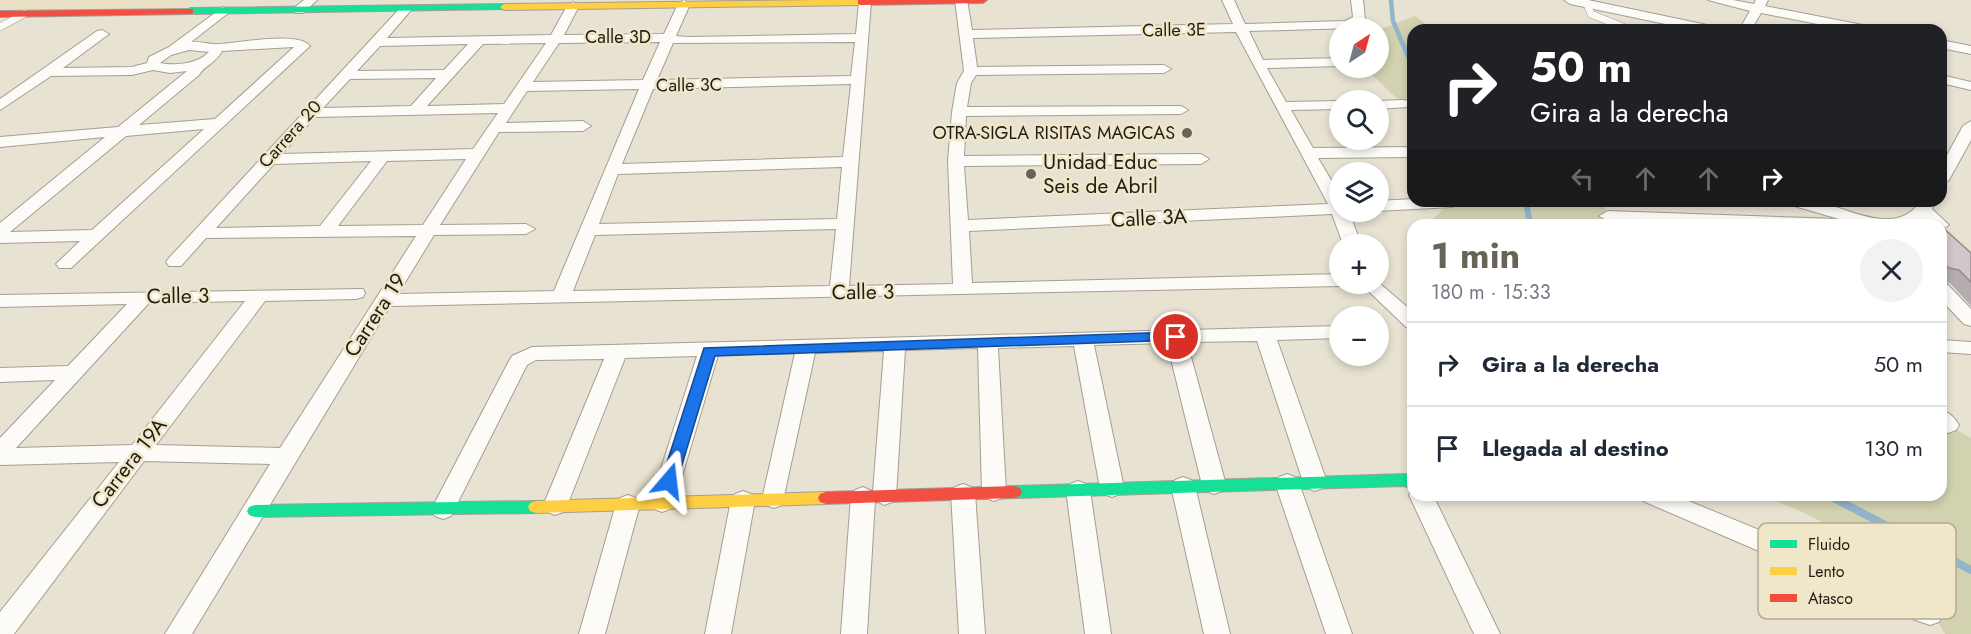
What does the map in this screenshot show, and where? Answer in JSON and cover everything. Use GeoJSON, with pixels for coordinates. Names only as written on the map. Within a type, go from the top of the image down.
{"type":"FeatureCollection","features":[{"type":"Feature","properties":{"kind":"street"},"geometry":{"type":"LineString","coordinates":[[299,10],[311,0]]}},
{"type":"Feature","properties":{"kind":"street"},"geometry":{"type":"LineString","coordinates":[[961,0],[968,34],[971,71],[964,83],[959,112],[956,161],[963,289]]}},
{"type":"Feature","properties":{"kind":"street"},"geometry":{"type":"LineString","coordinates":[[0,14],[575,3],[684,4],[983,0]]}},
{"type":"Feature","properties":{"kind":"street"},"geometry":{"type":"LineString","coordinates":[[1228,0],[1258,64],[1329,192]]}},
{"type":"Feature","properties":{"kind":"street","name":"Calle 3E"},"geometry":{"type":"LineString","coordinates":[[968,34],[1348,25],[1359,19],[1357,0]]}},
{"type":"Feature","properties":{"kind":"street"},"geometry":{"type":"LineString","coordinates":[[1570,0],[1683,24]]}},
{"type":"Feature","properties":{"kind":"street"},"geometry":{"type":"LineString","coordinates":[[1714,0],[1760,5],[1842,24]]}},
{"type":"Feature","properties":{"kind":"street"},"geometry":{"type":"LineString","coordinates":[[839,292],[865,2]]}},
{"type":"Feature","properties":{"kind":"street","name":"Carrera 19"},"geometry":{"type":"LineString","coordinates":[[178,634],[255,511],[286,456],[476,154],[556,38],[575,3]]}},
{"type":"Feature","properties":{"kind":"street"},"geometry":{"type":"LineString","coordinates":[[562,295],[612,169],[647,86],[671,39],[684,4]]}},
{"type":"Feature","properties":{"kind":"street"},"geometry":{"type":"LineString","coordinates":[[1748,24],[1760,5]]}},
{"type":"Feature","properties":{"kind":"street","name":"Carrera 20"},"geometry":{"type":"LineString","coordinates":[[175,261],[375,42],[397,6]]}},
{"type":"Feature","properties":{"kind":"street"},"geometry":{"type":"LineString","coordinates":[[153,66],[154,60],[172,50],[223,11]]}},
{"type":"Feature","properties":{"kind":"street"},"geometry":{"type":"LineString","coordinates":[[0,106],[102,34]]}},
{"type":"Feature","properties":{"kind":"street","name":"Calle 3D"},"geometry":{"type":"LineString","coordinates":[[375,42],[654,37],[688,42],[862,39]]}},
{"type":"Feature","properties":{"kind":"street"},"geometry":{"type":"LineString","coordinates":[[415,110],[478,40]]}},
{"type":"Feature","properties":{"kind":"street"},"geometry":{"type":"LineString","coordinates":[[65,264],[303,46],[300,43],[233,45],[215,49],[199,46],[172,50]]}},
{"type":"Feature","properties":{"kind":"street"},"geometry":{"type":"LineString","coordinates":[[1947,45],[1971,50]]}},
{"type":"Feature","properties":{"kind":"street"},"geometry":{"type":"LineString","coordinates":[[47,72],[132,71],[153,66],[170,69],[197,65],[215,55],[215,49]]}},
{"type":"Feature","properties":{"kind":"street"},"geometry":{"type":"LineString","coordinates":[[1258,64],[1329,62]]}},
{"type":"Feature","properties":{"kind":"street"},"geometry":{"type":"LineString","coordinates":[[0,232],[194,72],[197,65]]}},
{"type":"Feature","properties":{"kind":"street"},"geometry":{"type":"LineString","coordinates":[[971,71],[1164,69]]}},
{"type":"Feature","properties":{"kind":"street"},"geometry":{"type":"LineString","coordinates":[[344,75],[447,74]]}},
{"type":"Feature","properties":{"kind":"street","name":"Calle 3C"},"geometry":{"type":"LineString","coordinates":[[521,87],[858,80]]}},
{"type":"Feature","properties":{"kind":"street"},"geometry":{"type":"LineString","coordinates":[[1947,80],[1971,86]]}},
{"type":"Feature","properties":{"kind":"street"},"geometry":{"type":"LineString","coordinates":[[1389,105],[1403,104]]}},
{"type":"Feature","properties":{"kind":"street"},"geometry":{"type":"LineString","coordinates":[[1283,106],[1329,105]]}},
{"type":"Feature","properties":{"kind":"street"},"geometry":{"type":"LineString","coordinates":[[309,113],[507,108]]}},
{"type":"Feature","properties":{"kind":"street"},"geometry":{"type":"LineString","coordinates":[[959,112],[1181,110]]}},
{"type":"Feature","properties":{"kind":"street"},"geometry":{"type":"LineString","coordinates":[[0,153],[8,142],[217,123]]}},
{"type":"Feature","properties":{"kind":"street"},"geometry":{"type":"LineString","coordinates":[[495,128],[583,126]]}},
{"type":"Feature","properties":{"kind":"street"},"geometry":{"type":"LineString","coordinates":[[1947,169],[1971,126]]}},
{"type":"Feature","properties":{"kind":"street"},"geometry":{"type":"LineString","coordinates":[[1308,153],[1407,152]]}},
{"type":"Feature","properties":{"kind":"street"},"geometry":{"type":"LineString","coordinates":[[267,159],[476,154]]}},
{"type":"Feature","properties":{"kind":"street"},"geometry":{"type":"LineString","coordinates":[[325,232],[383,156]]}},
{"type":"Feature","properties":{"kind":"street"},"geometry":{"type":"LineString","coordinates":[[956,161],[1201,159]]}},
{"type":"Feature","properties":{"kind":"street"},"geometry":{"type":"LineString","coordinates":[[612,169],[850,162]]}},
{"type":"Feature","properties":{"kind":"street"},"geometry":{"type":"LineString","coordinates":[[1389,206],[1407,205]]}},
{"type":"Feature","properties":{"kind":"street"},"geometry":{"type":"LineString","coordinates":[[1817,207],[1858,219]]}},
{"type":"Feature","properties":{"kind":"street"},"geometry":{"type":"LineString","coordinates":[[1912,219],[1926,207]]}},
{"type":"Feature","properties":{"kind":"street","name":"Calle 3A"},"geometry":{"type":"LineString","coordinates":[[958,226],[1329,210]]}},
{"type":"Feature","properties":{"kind":"street"},"geometry":{"type":"LineString","coordinates":[[1608,216],[1645,219]]}},
{"type":"Feature","properties":{"kind":"street"},"geometry":{"type":"LineString","coordinates":[[588,230],[844,224]]}},
{"type":"Feature","properties":{"kind":"street"},"geometry":{"type":"LineString","coordinates":[[201,233],[526,229]]}},
{"type":"Feature","properties":{"kind":"street"},"geometry":{"type":"LineString","coordinates":[[1947,232],[1956,240]]}},
{"type":"Feature","properties":{"kind":"street"},"geometry":{"type":"LineString","coordinates":[[0,238],[95,235]]}},
{"type":"Feature","properties":{"kind":"street","name":"Calle 3"},"geometry":{"type":"LineString","coordinates":[[386,300],[1329,280]]}},
{"type":"Feature","properties":{"kind":"street","name":"Calle 3"},"geometry":{"type":"LineString","coordinates":[[0,301],[356,292]]}},
{"type":"Feature","properties":{"kind":"street"},"geometry":{"type":"LineString","coordinates":[[1381,294],[1407,318]]}},
{"type":"Feature","properties":{"kind":"street","name":"Carrera 19A"},"geometry":{"type":"LineString","coordinates":[[0,632],[136,453],[261,295]]}},
{"type":"Feature","properties":{"kind":"street"},"geometry":{"type":"LineString","coordinates":[[1947,295],[1971,320]]}},
{"type":"Feature","properties":{"kind":"street"},"geometry":{"type":"LineString","coordinates":[[0,452],[144,297]]}},
{"type":"Feature","properties":{"kind":"street"},"geometry":{"type":"LineString","coordinates":[[442,510],[519,361],[532,354],[616,354],[1329,332]]}},
{"type":"Feature","properties":{"kind":"street"},"geometry":{"type":"LineString","coordinates":[[1265,334],[1316,482]]}},
{"type":"Feature","properties":{"kind":"street"},"geometry":{"type":"LineString","coordinates":[[1176,337],[1214,485]]}},
{"type":"Feature","properties":{"kind":"street"},"geometry":{"type":"LineString","coordinates":[[1083,340],[1112,489]]}},
{"type":"Feature","properties":{"kind":"street"},"geometry":{"type":"LineString","coordinates":[[988,342],[994,492]]}},
{"type":"Feature","properties":{"kind":"street"},"geometry":{"type":"LineString","coordinates":[[854,634],[895,345]]}},
{"type":"Feature","properties":{"kind":"street"},"geometry":{"type":"LineString","coordinates":[[1947,346],[1971,348]]}},
{"type":"Feature","properties":{"kind":"street"},"geometry":{"type":"LineString","coordinates":[[774,499],[806,348]]}},
{"type":"Feature","properties":{"kind":"street"},"geometry":{"type":"LineString","coordinates":[[662,503],[709,351]]}},
{"type":"Feature","properties":{"kind":"street"},"geometry":{"type":"LineString","coordinates":[[555,506],[616,354]]}},
{"type":"Feature","properties":{"kind":"street"},"geometry":{"type":"LineString","coordinates":[[0,375],[72,373]]}},
{"type":"Feature","properties":{"kind":"street"},"geometry":{"type":"LineString","coordinates":[[0,457],[136,453],[286,456]]}},
{"type":"Feature","properties":{"kind":"street"},"geometry":{"type":"LineString","coordinates":[[255,511],[442,510],[1407,480]]}},
{"type":"Feature","properties":{"kind":"street"},"geometry":{"type":"LineString","coordinates":[[1287,483],[1339,634]]}},
{"type":"Feature","properties":{"kind":"street"},"geometry":{"type":"LineString","coordinates":[[1183,486],[1217,634]]}},
{"type":"Feature","properties":{"kind":"street"},"geometry":{"type":"LineString","coordinates":[[1078,490],[1098,634]]}},
{"type":"Feature","properties":{"kind":"street"},"geometry":{"type":"LineString","coordinates":[[963,493],[972,634]]}},
{"type":"Feature","properties":{"kind":"street"},"geometry":{"type":"LineString","coordinates":[[718,634],[743,500]]}},
{"type":"Feature","properties":{"kind":"street"},"geometry":{"type":"LineString","coordinates":[[1424,501],[1487,634]]}},
{"type":"Feature","properties":{"kind":"street"},"geometry":{"type":"LineString","coordinates":[[1665,501],[1758,540]]}},
{"type":"Feature","properties":{"kind":"street"},"geometry":{"type":"LineString","coordinates":[[592,634],[628,504]]}},
{"type":"Feature","properties":{"kind":"lane"},"geometry":{"type":"LineString","coordinates":[[1587,4],[1591,14],[1614,24],[1624,12]]}},
{"type":"Feature","properties":{"kind":"lane"},"geometry":{"type":"LineString","coordinates":[[0,27],[24,14]]}},
{"type":"Feature","properties":{"kind":"shaded area"},"geometry":{"type":"Polygon","coordinates":[[[0,0],[192,0],[172,11],[0,13],[0,0]]]}},
{"type":"Feature","properties":{"kind":"green space"},"geometry":{"type":"Polygon","coordinates":[[[1415,16],[1426,24],[1407,24],[1407,108],[1375,78],[1389,78],[1389,26],[1415,16]]]}},
{"type":"Feature","properties":{"kind":"green space"},"geometry":{"type":"Polygon","coordinates":[[[1446,207],[1604,207],[1610,219],[1433,219],[1446,207]]]}},
{"type":"Feature","properties":{"kind":"green space"},"geometry":{"type":"Polygon","coordinates":[[[1947,425],[1971,438],[1971,634],[1945,634],[1936,619],[1956,619],[1956,523],[1823,523],[1777,501],[1947,501],[1947,425]]]}},
{"type":"Feature","properties":{"kind":"building"},"geometry":{"type":"Polygon","coordinates":[[[1947,231],[1971,253],[1971,282],[1959,270],[1947,266],[1947,231]]]}},
{"type":"Feature","properties":{"kind":"waterway"},"geometry":{"type":"LineString","coordinates":[[1391,0],[1393,21],[1407,54]]}},
{"type":"Feature","properties":{"kind":"waterway"},"geometry":{"type":"LineString","coordinates":[[1527,207],[1529,219]]}},
{"type":"Feature","properties":{"kind":"waterway"},"geometry":{"type":"LineString","coordinates":[[1839,501],[1881,523]]}},
{"type":"Feature","properties":{"kind":"waterway"},"geometry":{"type":"LineString","coordinates":[[1956,562],[1971,570]]}},
{"type":"Feature","properties":{"kind":"traffic: fast"},"geometry":{"type":"LineString","coordinates":[[190,11],[504,7]]}},
{"type":"Feature","properties":{"kind":"traffic: fast"},"geometry":{"type":"LineString","coordinates":[[1014,492],[1407,480]]}},
{"type":"Feature","properties":{"kind":"traffic: fast"},"geometry":{"type":"LineString","coordinates":[[255,511],[536,507]]}},
{"type":"Feature","properties":{"kind":"traffic: slow"},"geometry":{"type":"LineString","coordinates":[[504,7],[861,2]]}},
{"type":"Feature","properties":{"kind":"traffic: slow"},"geometry":{"type":"LineString","coordinates":[[536,507],[826,498]]}},
{"type":"Feature","properties":{"kind":"traffic: jam"},"geometry":{"type":"LineString","coordinates":[[861,2],[983,0]]}},
{"type":"Feature","properties":{"kind":"traffic: jam"},"geometry":{"type":"LineString","coordinates":[[0,14],[190,11]]}},
{"type":"Feature","properties":{"kind":"traffic: jam"},"geometry":{"type":"LineString","coordinates":[[826,498],[1014,492]]}},
{"type":"Feature","properties":{"kind":"place","name":"OTRA-SIGLA RISITAS MAGICAS"},"geometry":{"type":"Point","coordinates":[1187,133]}},
{"type":"Feature","properties":{"kind":"place","name":"Unidad Educ Seis de Abril"},"geometry":{"type":"Point","coordinates":[1031,174]}},
{"type":"Feature","properties":{"kind":"route"},"geometry":{"type":"LineString","coordinates":[[669,481],[709,351],[1176,337]]}}]}
